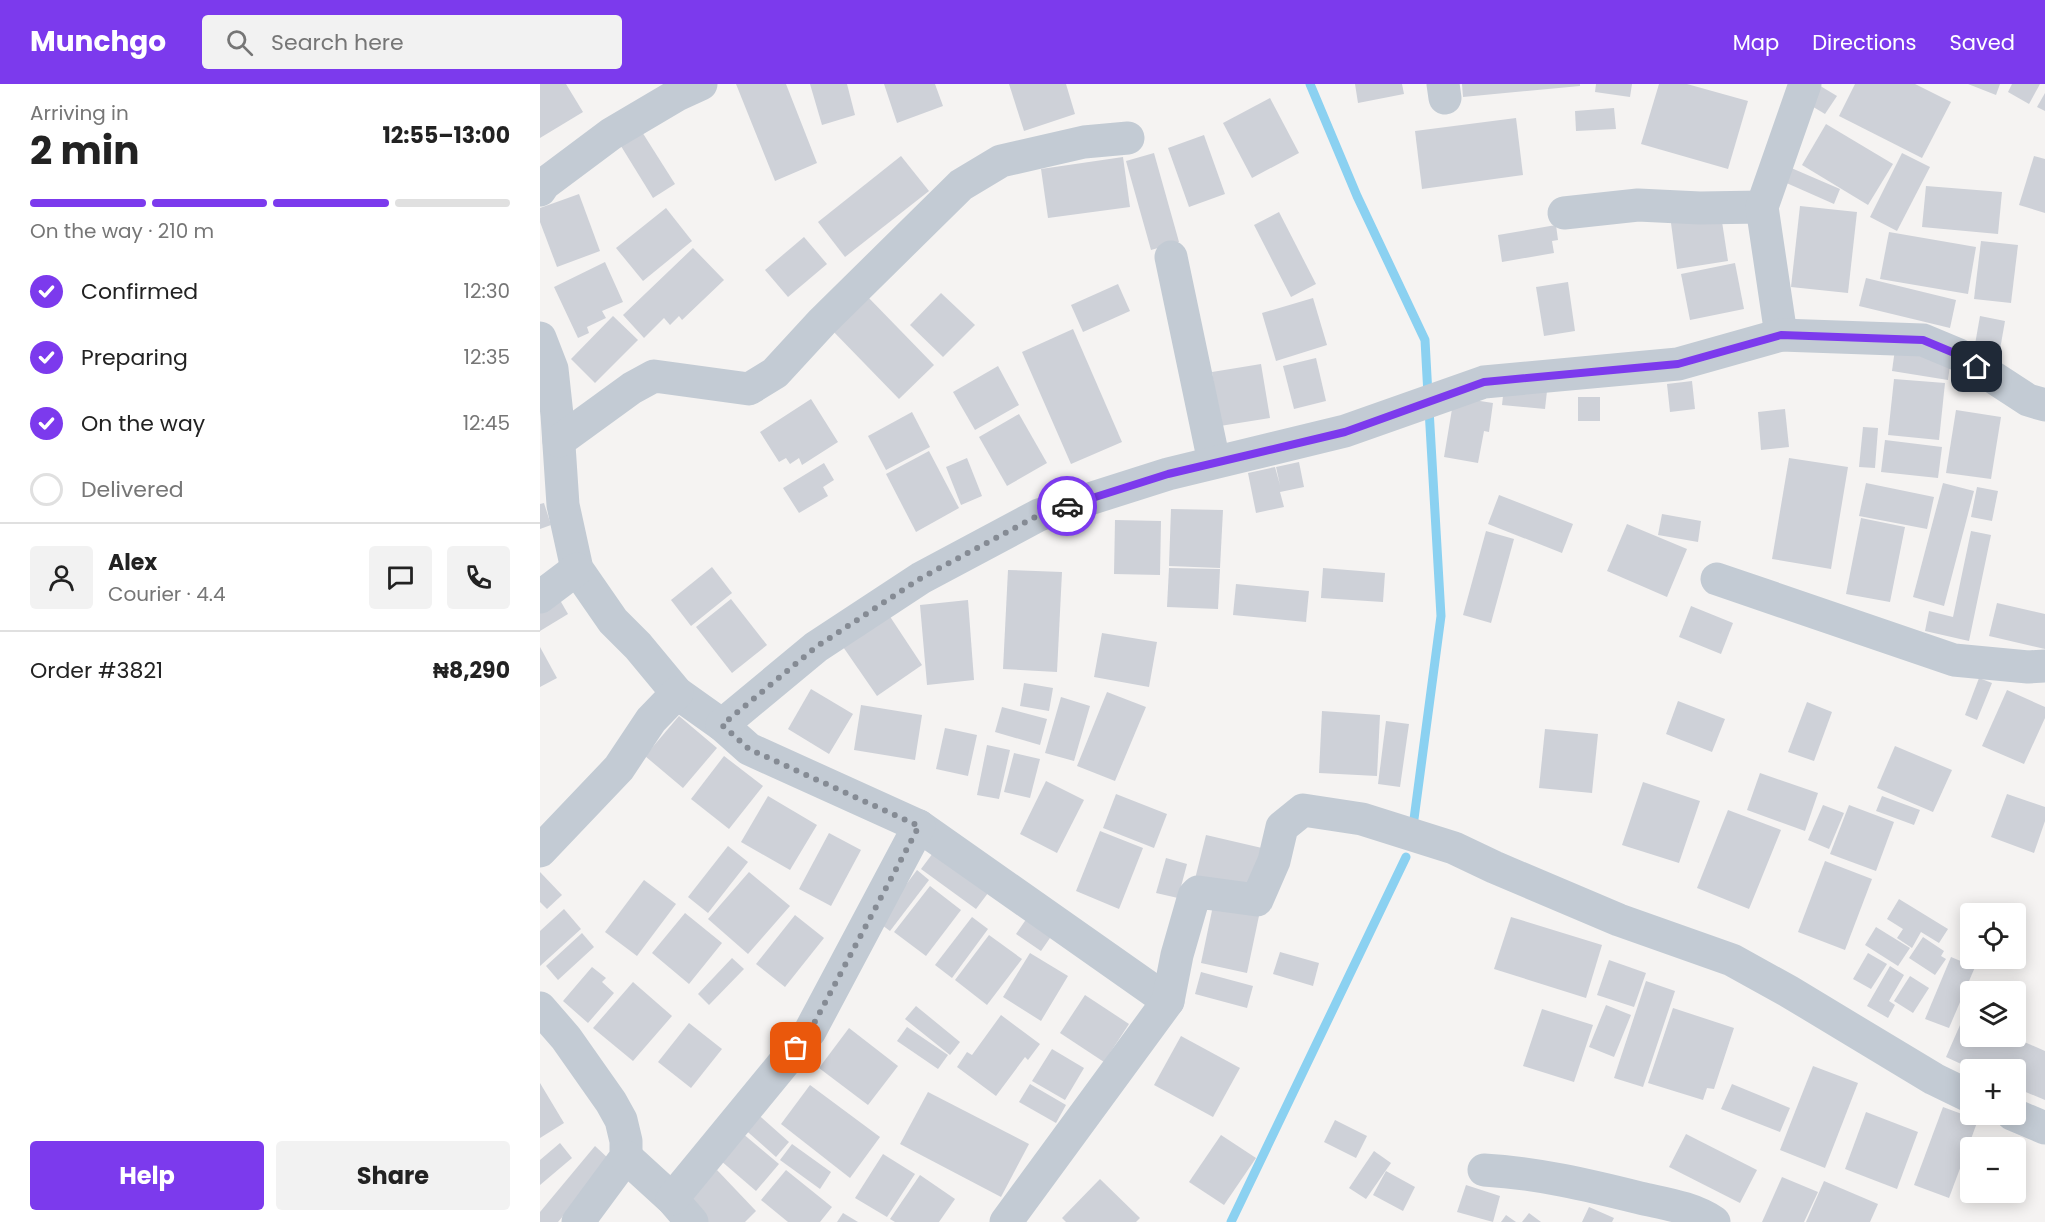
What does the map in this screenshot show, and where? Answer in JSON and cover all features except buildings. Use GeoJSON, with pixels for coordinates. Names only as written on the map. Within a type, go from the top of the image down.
{"type":"FeatureCollection","features":[{"type":"Feature","properties":{"kind":"street"},"geometry":{"type":"LineString","coordinates":[[540,190],[544,184],[611,134],[677,95],[701,84]]}},
{"type":"Feature","properties":{"kind":"street"},"geometry":{"type":"LineString","coordinates":[[1781,335],[1762,207],[1805,84]]}},
{"type":"Feature","properties":{"kind":"street"},"geometry":{"type":"LineString","coordinates":[[559,441],[632,388],[654,376],[749,389],[775,373],[822,322],[961,185],[1001,161],[1084,142],[1128,138]]}},
{"type":"Feature","properties":{"kind":"street"},"geometry":{"type":"LineString","coordinates":[[1564,213],[1638,205],[1762,207]]}},
{"type":"Feature","properties":{"kind":"street"},"geometry":{"type":"LineString","coordinates":[[1171,257],[1214,462]]}},
{"type":"Feature","properties":{"kind":"street"},"geometry":{"type":"LineString","coordinates":[[722,725],[816,647],[921,578],[1039,515],[1168,474],[1345,432],[1484,382],[1678,364],[1781,335],[1923,340],[1959,355],[2028,400],[2045,405]]}},
{"type":"Feature","properties":{"kind":"street"},"geometry":{"type":"LineString","coordinates":[[540,337],[552,369],[563,506],[578,569],[613,621],[638,646],[677,693],[722,725],[749,749],[919,826],[1168,1001]]}},
{"type":"Feature","properties":{"kind":"street"},"geometry":{"type":"LineString","coordinates":[[540,597],[578,569]]}},
{"type":"Feature","properties":{"kind":"street"},"geometry":{"type":"LineString","coordinates":[[1717,579],[1954,660],[2028,667],[2045,666]]}},
{"type":"Feature","properties":{"kind":"street"},"geometry":{"type":"LineString","coordinates":[[540,851],[619,768],[651,720],[677,693]]}},
{"type":"Feature","properties":{"kind":"street"},"geometry":{"type":"LineString","coordinates":[[1006,1222],[1168,1001],[1177,955],[1194,896],[1198,892],[1257,900],[1274,861],[1282,827],[1303,810],[1362,819],[1454,848],[1619,920],[1732,960],[1788,990],[1934,1079],[1960,1092]]}},
{"type":"Feature","properties":{"kind":"street"},"geometry":{"type":"LineString","coordinates":[[626,1157],[682,1211],[810,1031],[919,826]]}},
{"type":"Feature","properties":{"kind":"street"},"geometry":{"type":"LineString","coordinates":[[540,1008],[566,1038],[621,1120],[626,1142],[626,1157],[578,1222]]}},
{"type":"Feature","properties":{"kind":"street"},"geometry":{"type":"LineString","coordinates":[[2026,1120],[2045,1128]]}},
{"type":"Feature","properties":{"kind":"street"},"geometry":{"type":"LineString","coordinates":[[1484,1170],[1521,1172],[1596,1187],[1699,1212],[1714,1222]]}},
{"type":"Feature","properties":{"kind":"waterway"},"geometry":{"type":"LineString","coordinates":[[1310,84],[1357,196],[1425,340],[1428,395]]}},
{"type":"Feature","properties":{"kind":"waterway"},"geometry":{"type":"LineString","coordinates":[[1414,819],[1441,616],[1429,409]]}},
{"type":"Feature","properties":{"kind":"waterway"},"geometry":{"type":"LineString","coordinates":[[1231,1222],[1406,857]]}},
{"type":"Feature","properties":{"kind":"way so far"},"geometry":{"type":"LineString","coordinates":[[796,1048],[810,1031],[919,826],[749,749],[722,725],[816,647],[921,578],[1039,515],[1067,506]]}},
{"type":"Feature","properties":{"kind":"route"},"geometry":{"type":"LineString","coordinates":[[1067,506],[1168,474],[1345,432],[1484,382],[1678,364],[1781,335],[1923,340],[1959,355],[1977,367]]}}]}
